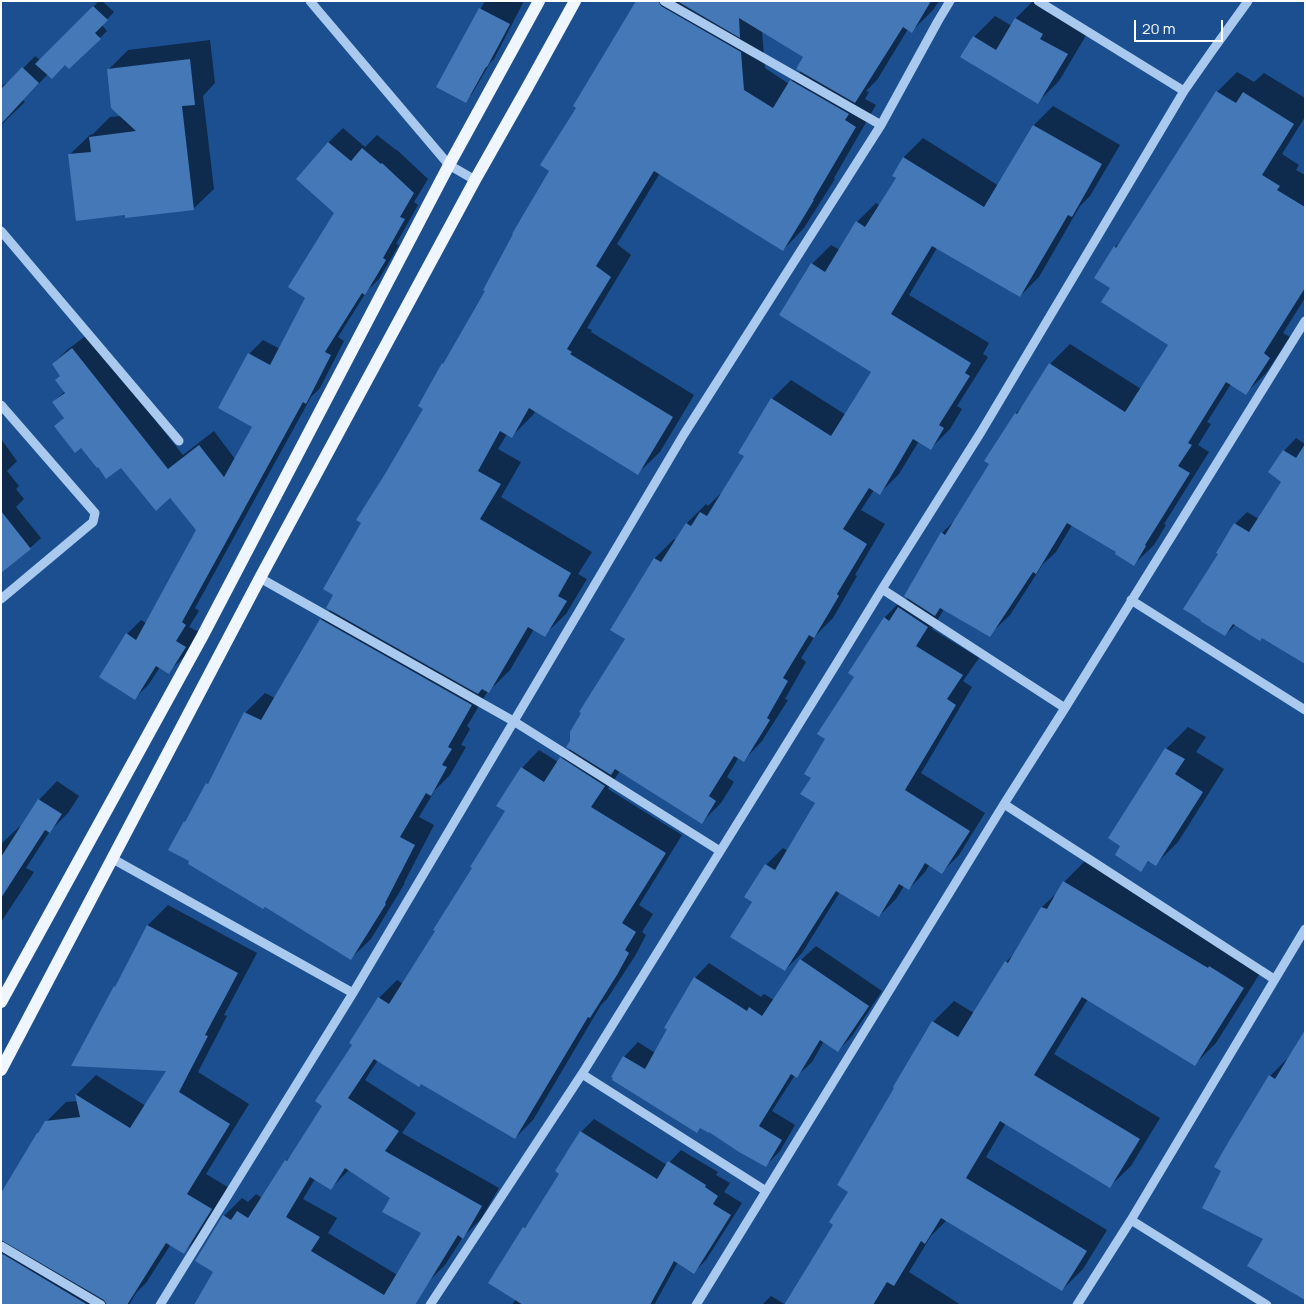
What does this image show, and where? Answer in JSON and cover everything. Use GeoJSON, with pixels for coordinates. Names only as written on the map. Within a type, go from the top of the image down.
{"type":"FeatureCollection","features":[{"type":"Feature","properties":{"kind":"main road"},"geometry":{"type":"LineString","coordinates":[[1,1002],[203,635],[449,165],[539,1]]}},
{"type":"Feature","properties":{"kind":"main road"},"geometry":{"type":"LineString","coordinates":[[1,1070],[260,578],[475,180],[575,1]]}},
{"type":"Feature","properties":{"kind":"street"},"geometry":{"type":"LineString","coordinates":[[310,1],[449,165],[475,180]]}},
{"type":"Feature","properties":{"kind":"street"},"geometry":{"type":"LineString","coordinates":[[664,1],[881,125]]}},
{"type":"Feature","properties":{"kind":"street"},"geometry":{"type":"LineString","coordinates":[[160,1305],[353,993],[684,434],[881,125],[950,1]]}},
{"type":"Feature","properties":{"kind":"street"},"geometry":{"type":"LineString","coordinates":[[1038,1],[1184,91]]}},
{"type":"Feature","properties":{"kind":"street"},"geometry":{"type":"LineString","coordinates":[[430,1305],[582,1074],[981,432],[1184,91],[1248,1]]}},
{"type":"Feature","properties":{"kind":"street"},"geometry":{"type":"LineString","coordinates":[[1,231],[179,441]]}},
{"type":"Feature","properties":{"kind":"street"},"geometry":{"type":"LineString","coordinates":[[696,1305],[1004,804],[1305,321]]}},
{"type":"Feature","properties":{"kind":"street"},"geometry":{"type":"LineString","coordinates":[[1,405],[95,513],[93,522],[1,599]]}},
{"type":"Feature","properties":{"kind":"street"},"geometry":{"type":"LineString","coordinates":[[260,578],[515,722],[720,852]]}},
{"type":"Feature","properties":{"kind":"street"},"geometry":{"type":"LineString","coordinates":[[882,589],[1065,708]]}},
{"type":"Feature","properties":{"kind":"street"},"geometry":{"type":"LineString","coordinates":[[1131,600],[1305,710]]}},
{"type":"Feature","properties":{"kind":"street"},"geometry":{"type":"LineString","coordinates":[[1004,804],[1274,979]]}},
{"type":"Feature","properties":{"kind":"street"},"geometry":{"type":"LineString","coordinates":[[113,859],[353,993]]}},
{"type":"Feature","properties":{"kind":"street"},"geometry":{"type":"LineString","coordinates":[[1077,1305],[1212,1087],[1305,929]]}},
{"type":"Feature","properties":{"kind":"street"},"geometry":{"type":"LineString","coordinates":[[582,1074],[766,1191]]}},
{"type":"Feature","properties":{"kind":"street"},"geometry":{"type":"LineString","coordinates":[[1131,1220],[1267,1305]]}},
{"type":"Feature","properties":{"kind":"street"},"geometry":{"type":"LineString","coordinates":[[1,1246],[101,1305]]}},
{"type":"Feature","properties":{"kind":"building"},"geometry":{"type":"Polygon","coordinates":[[[636,1],[658,1],[661,6],[741,52],[744,90],[773,108],[790,80],[849,114],[845,120],[856,127],[783,251],[654,171],[596,266],[611,277],[567,349],[572,352],[570,354],[673,417],[638,475],[529,408],[512,438],[500,431],[478,471],[501,484],[480,519],[571,573],[558,596],[567,601],[545,637],[528,627],[489,693],[482,689],[478,694],[326,608],[333,595],[323,589],[361,523],[356,520],[423,409],[418,406],[485,291],[483,290],[512,234],[549,171],[540,165],[576,108],[573,106],[636,1]]]}},
{"type":"Feature","properties":{"kind":"building"},"geometry":{"type":"Polygon","coordinates":[[[677,1],[931,1],[912,33],[903,27],[855,103],[796,69],[803,57],[739,18],[740,38],[677,1]]]}},
{"type":"Feature","properties":{"kind":"building"},"geometry":{"type":"Polygon","coordinates":[[[93,6],[108,20],[95,33],[101,39],[69,69],[65,65],[52,79],[35,64],[93,6]]]}},
{"type":"Feature","properties":{"kind":"building"},"geometry":{"type":"Polygon","coordinates":[[[479,8],[510,24],[466,103],[436,87],[479,8]]]}},
{"type":"Feature","properties":{"kind":"building"},"geometry":{"type":"Polygon","coordinates":[[[1015,18],[1043,34],[1040,39],[1068,54],[1038,104],[960,57],[973,36],[996,50],[1015,18]]]}},
{"type":"Feature","properties":{"kind":"building"},"geometry":{"type":"Polygon","coordinates":[[[190,59],[195,105],[182,106],[194,210],[125,218],[125,215],[76,221],[68,154],[91,152],[89,137],[136,131],[111,108],[107,69],[190,59]]]}},
{"type":"Feature","properties":{"kind":"building"},"geometry":{"type":"Polygon","coordinates":[[[22,67],[39,83],[1,124],[1,89],[22,67]]]}},
{"type":"Feature","properties":{"kind":"building"},"geometry":{"type":"Polygon","coordinates":[[[1216,91],[1236,103],[1243,92],[1294,124],[1262,175],[1280,186],[1277,190],[1305,207],[1305,288],[1264,353],[1270,358],[1246,395],[1226,382],[1188,443],[1192,445],[1178,466],[1190,473],[1134,566],[1115,554],[1116,552],[1067,523],[1036,574],[1033,572],[990,637],[940,608],[935,616],[904,596],[941,532],[945,535],[989,464],[984,461],[1015,413],[1017,414],[1049,363],[1125,412],[1168,345],[1101,302],[1110,288],[1094,278],[1114,246],[1116,248],[1216,91]]]}},
{"type":"Feature","properties":{"kind":"building"},"geometry":{"type":"Polygon","coordinates":[[[1033,125],[1102,164],[1072,217],[1068,215],[1020,297],[932,246],[891,314],[971,363],[965,373],[970,376],[939,425],[944,428],[931,450],[913,439],[880,495],[869,488],[843,529],[867,544],[837,594],[839,596],[814,638],[809,635],[783,678],[788,681],[767,718],[770,720],[744,762],[734,756],[709,796],[716,801],[702,824],[615,769],[611,775],[566,747],[570,741],[570,732],[581,713],[579,712],[625,639],[610,630],[654,558],[661,562],[686,523],[691,526],[700,512],[707,516],[744,456],[738,453],[771,398],[831,436],[871,372],[779,315],[811,263],[825,272],[856,221],[865,227],[896,178],[892,176],[903,157],[984,207],[1033,125]]]}},
{"type":"Feature","properties":{"kind":"building"},"geometry":{"type":"Polygon","coordinates":[[[328,142],[351,161],[362,148],[382,163],[414,193],[400,217],[405,219],[383,258],[386,260],[365,295],[362,293],[325,352],[331,355],[306,404],[303,402],[182,622],[186,625],[176,641],[186,647],[169,674],[156,666],[135,700],[99,677],[126,633],[136,640],[196,530],[170,498],[156,511],[121,468],[106,479],[81,448],[75,453],[54,426],[64,418],[52,402],[65,393],[55,380],[60,376],[52,364],[72,348],[168,469],[199,445],[224,477],[252,427],[218,408],[248,353],[270,365],[305,298],[288,287],[334,213],[296,179],[328,142]]]}},
{"type":"Feature","properties":{"kind":"building"},"geometry":{"type":"Polygon","coordinates":[[[1305,444],[1305,664],[1262,638],[1260,641],[1233,624],[1225,636],[1183,609],[1218,554],[1216,553],[1234,523],[1249,532],[1281,482],[1268,472],[1283,450],[1296,458],[1305,444]]]}},
{"type":"Feature","properties":{"kind":"building"},"geometry":{"type":"Polygon","coordinates":[[[1,511],[31,549],[1,573],[1,511]]]}},
{"type":"Feature","properties":{"kind":"building"},"geometry":{"type":"Polygon","coordinates":[[[898,607],[928,627],[916,646],[963,675],[947,699],[956,705],[905,790],[970,831],[942,874],[925,863],[909,890],[899,884],[879,917],[836,891],[785,971],[730,937],[752,902],[744,897],[765,864],[775,870],[815,803],[800,794],[811,778],[804,774],[825,739],[817,734],[854,677],[848,673],[884,617],[889,621],[898,607]]]}},
{"type":"Feature","properties":{"kind":"building"},"geometry":{"type":"Polygon","coordinates":[[[320,619],[472,705],[448,747],[452,749],[442,765],[447,767],[431,796],[426,793],[400,837],[415,845],[386,904],[351,960],[265,907],[263,909],[188,864],[189,861],[168,850],[206,783],[208,784],[244,712],[261,720],[320,619]]]}},
{"type":"Feature","properties":{"kind":"building"},"geometry":{"type":"Polygon","coordinates":[[[1165,748],[1185,759],[1175,774],[1203,792],[1156,866],[1148,861],[1141,872],[1115,855],[1120,846],[1108,838],[1165,748]]]}},
{"type":"Feature","properties":{"kind":"building"},"geometry":{"type":"Polygon","coordinates":[[[560,757],[605,786],[591,807],[666,853],[622,923],[636,932],[625,950],[629,953],[617,975],[590,1018],[588,1017],[515,1139],[421,1084],[419,1087],[374,1059],[348,1098],[399,1131],[385,1151],[482,1206],[463,1239],[458,1235],[415,1305],[194,1305],[213,1272],[195,1261],[223,1215],[231,1220],[237,1211],[248,1218],[285,1160],[287,1161],[322,1106],[315,1101],[352,1045],[349,1043],[378,997],[389,1004],[435,931],[433,930],[505,811],[496,806],[521,767],[544,782],[560,757]],[[345,1168],[331,1190],[310,1177],[286,1217],[320,1237],[311,1251],[384,1295],[421,1233],[382,1212],[390,1198],[345,1168]]]}},
{"type":"Feature","properties":{"kind":"building"},"geometry":{"type":"Polygon","coordinates":[[[38,799],[62,814],[50,833],[45,830],[1,898],[1,857],[38,799]]]}},
{"type":"Feature","properties":{"kind":"building"},"geometry":{"type":"Polygon","coordinates":[[[1063,881],[1244,988],[1195,1066],[1082,997],[1034,1075],[1140,1139],[1110,1188],[1000,1121],[966,1178],[1087,1251],[1062,1291],[941,1218],[925,1244],[921,1241],[894,1286],[887,1282],[873,1305],[784,1305],[833,1225],[829,1222],[848,1192],[837,1185],[932,1021],[958,1037],[1005,961],[1008,963],[1041,907],[1047,909],[1063,881]]]}},
{"type":"Feature","properties":{"kind":"building"},"geometry":{"type":"Polygon","coordinates":[[[147,925],[238,973],[205,1035],[208,1036],[179,1092],[230,1124],[187,1194],[212,1209],[184,1254],[166,1243],[127,1305],[107,1305],[104,1300],[1,1240],[1,1193],[45,1121],[80,1117],[75,1094],[130,1128],[166,1071],[71,1066],[147,925]]]}},
{"type":"Feature","properties":{"kind":"building"},"geometry":{"type":"Polygon","coordinates":[[[800,959],[869,1006],[838,1052],[820,1040],[797,1078],[791,1074],[759,1126],[782,1140],[766,1167],[709,1132],[700,1128],[697,1133],[612,1080],[613,1078],[611,1077],[623,1056],[645,1069],[667,1029],[664,1028],[694,977],[747,1011],[749,1007],[762,1016],[800,959]]]}},
{"type":"Feature","properties":{"kind":"building"},"geometry":{"type":"Polygon","coordinates":[[[1305,1030],[1305,1300],[1247,1266],[1263,1239],[1202,1208],[1221,1171],[1214,1167],[1229,1141],[1269,1075],[1275,1079],[1305,1030]]]}},
{"type":"Feature","properties":{"kind":"building"},"geometry":{"type":"Polygon","coordinates":[[[580,1131],[657,1179],[668,1161],[706,1185],[705,1187],[718,1196],[713,1204],[731,1215],[694,1274],[674,1261],[650,1305],[523,1305],[488,1283],[559,1174],[555,1171],[580,1131]]]}},
{"type":"Feature","properties":{"kind":"building"},"geometry":{"type":"Polygon","coordinates":[[[1,1253],[88,1305],[1,1305],[1,1253]]]}}]}
